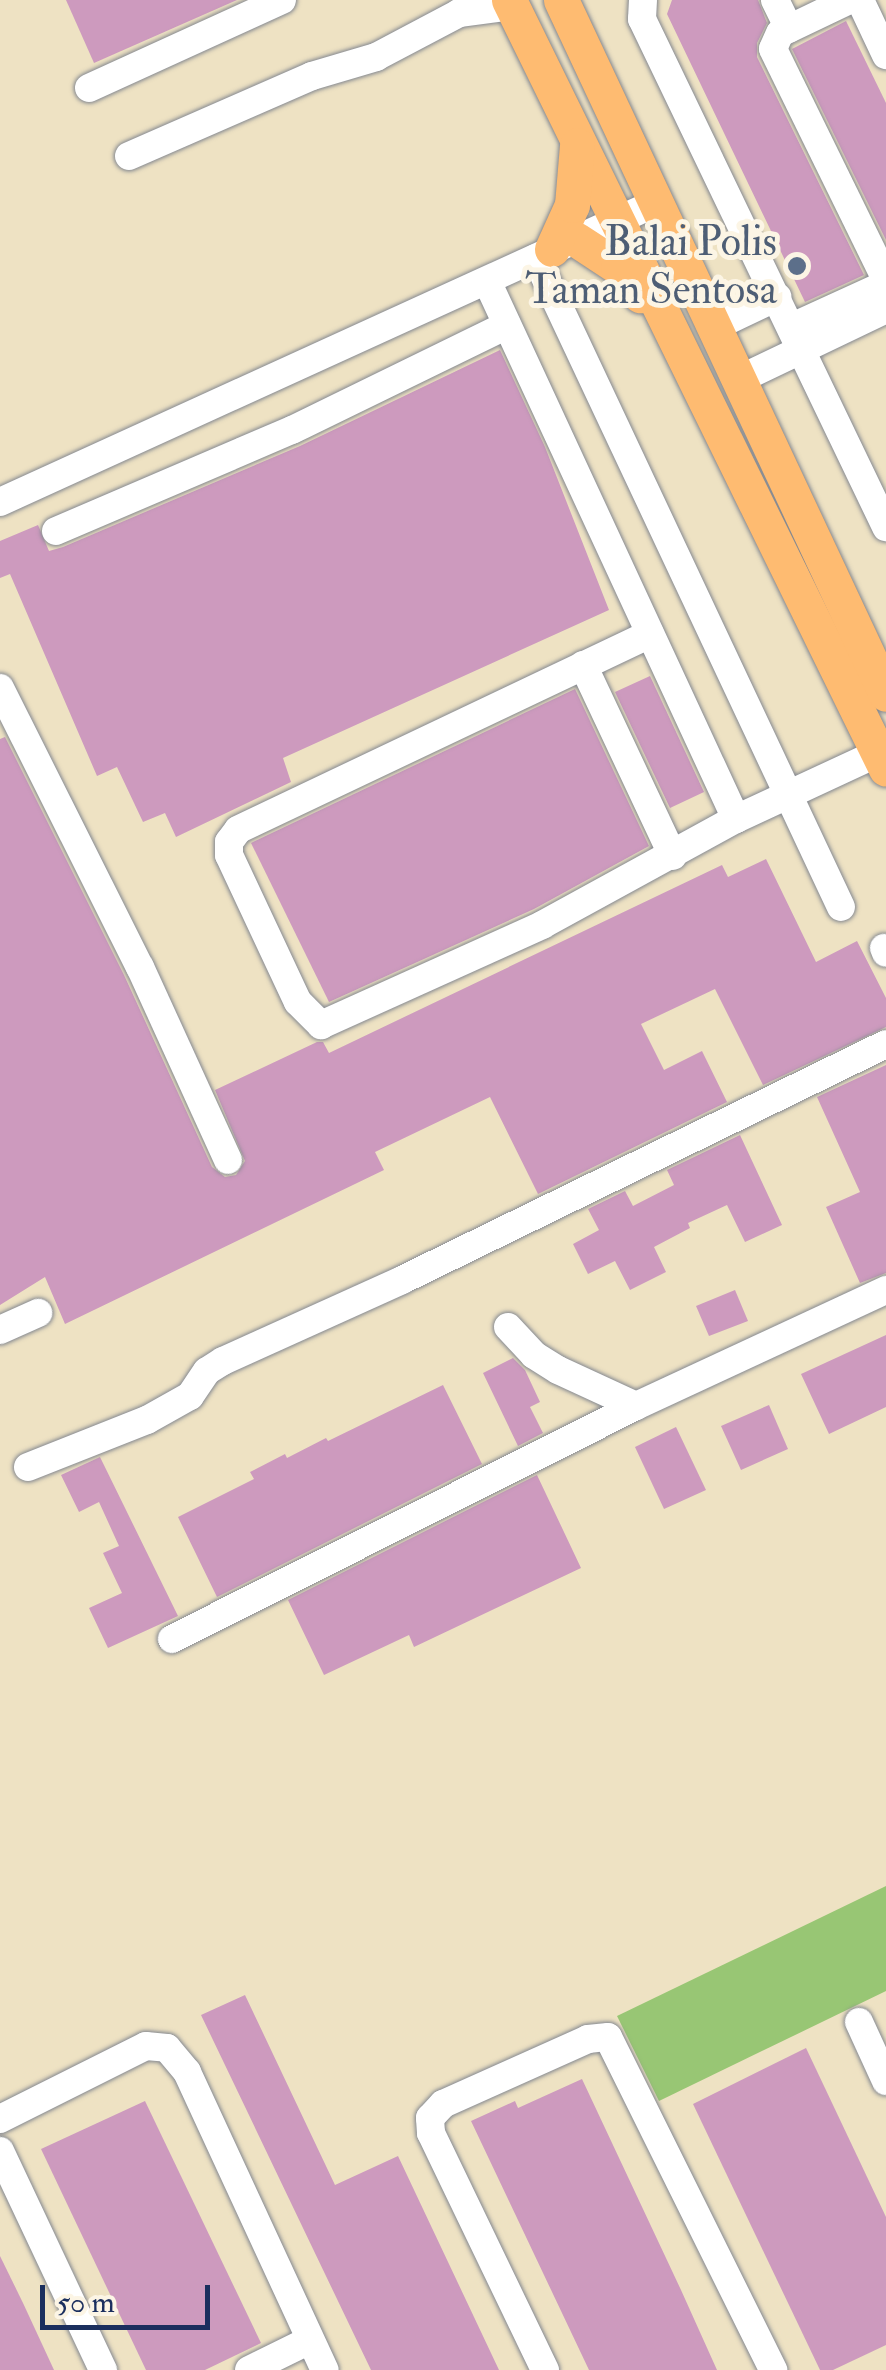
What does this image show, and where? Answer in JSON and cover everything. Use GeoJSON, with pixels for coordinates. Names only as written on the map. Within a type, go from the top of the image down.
{"type":"FeatureCollection","features":[{"type":"Feature","properties":{"kind":"main road"},"geometry":{"type":"LineString","coordinates":[[510,3],[882,761]]}},
{"type":"Feature","properties":{"kind":"main road"},"geometry":{"type":"LineString","coordinates":[[567,5],[886,694]]}},
{"type":"Feature","properties":{"kind":"main road"},"geometry":{"type":"LineString","coordinates":[[578,142],[572,206],[555,249],[618,267],[678,343]]}},
{"type":"Feature","properties":{"kind":"street"},"geometry":{"type":"LineString","coordinates":[[90,88],[282,0]]}},
{"type":"Feature","properties":{"kind":"street"},"geometry":{"type":"LineString","coordinates":[[643,0],[642,19],[886,527]]}},
{"type":"Feature","properties":{"kind":"street"},"geometry":{"type":"LineString","coordinates":[[775,0],[788,28]]}},
{"type":"Feature","properties":{"kind":"street"},"geometry":{"type":"LineString","coordinates":[[740,379],[886,282],[774,48],[780,33],[849,0]]}},
{"type":"Feature","properties":{"kind":"street"},"geometry":{"type":"LineString","coordinates":[[860,0],[886,55]]}},
{"type":"Feature","properties":{"kind":"street"},"geometry":{"type":"LineString","coordinates":[[129,156],[312,76],[376,57],[459,13],[510,3]]}},
{"type":"Feature","properties":{"kind":"street"},"geometry":{"type":"LineString","coordinates":[[0,502],[658,202]]}},
{"type":"Feature","properties":{"kind":"street"},"geometry":{"type":"LineString","coordinates":[[555,249],[841,907]]}},
{"type":"Feature","properties":{"kind":"street"},"geometry":{"type":"LineString","coordinates":[[487,281],[736,818]]}},
{"type":"Feature","properties":{"kind":"street"},"geometry":{"type":"LineString","coordinates":[[716,326],[777,297]]}},
{"type":"Feature","properties":{"kind":"street"},"geometry":{"type":"LineString","coordinates":[[797,338],[881,311]]}},
{"type":"Feature","properties":{"kind":"street"},"geometry":{"type":"LineString","coordinates":[[56,530],[292,430],[507,325]]}},
{"type":"Feature","properties":{"kind":"street"},"geometry":{"type":"LineString","coordinates":[[650,634],[238,830],[230,842],[229,855],[298,1002],[321,1026],[542,926],[736,818],[882,761]]}},
{"type":"Feature","properties":{"kind":"street"},"geometry":{"type":"LineString","coordinates":[[584,665],[672,856]]}},
{"type":"Feature","properties":{"kind":"street"},"geometry":{"type":"LineString","coordinates":[[0,688],[140,967],[228,1160]]}},
{"type":"Feature","properties":{"kind":"street"},"geometry":{"type":"LineString","coordinates":[[28,1466],[147,1420],[190,1396],[207,1372],[223,1361],[420,1272],[886,1044]]}},
{"type":"Feature","properties":{"kind":"street"},"geometry":{"type":"LineString","coordinates":[[172,1639],[636,1406],[886,1290]]}},
{"type":"Feature","properties":{"kind":"street"},"geometry":{"type":"LineString","coordinates":[[0,1330],[38,1313]]}},
{"type":"Feature","properties":{"kind":"street"},"geometry":{"type":"LineString","coordinates":[[508,1327],[534,1355],[558,1370],[636,1406]]}},
{"type":"Feature","properties":{"kind":"street"},"geometry":{"type":"LineString","coordinates":[[859,2022],[886,2081]]}},
{"type":"Feature","properties":{"kind":"street"},"geometry":{"type":"LineString","coordinates":[[544,2370],[431,2133],[430,2118],[443,2104],[588,2040],[608,2037],[774,2370]]}},
{"type":"Feature","properties":{"kind":"street"},"geometry":{"type":"LineString","coordinates":[[0,2120],[146,2046],[168,2048],[187,2072],[325,2370]]}},
{"type":"Feature","properties":{"kind":"street"},"geometry":{"type":"LineString","coordinates":[[0,2152],[103,2370]]}},
{"type":"Feature","properties":{"kind":"street"},"geometry":{"type":"LineString","coordinates":[[250,2370],[310,2340]]}},
{"type":"Feature","properties":{"kind":"green space"},"geometry":{"type":"Polygon","coordinates":[[[886,1886],[886,1991],[659,2101],[617,2016],[886,1886]]]}},
{"type":"Feature","properties":{"kind":"building"},"geometry":{"type":"Polygon","coordinates":[[[66,0],[237,0],[94,63],[66,0]]]}},
{"type":"Feature","properties":{"kind":"building"},"geometry":{"type":"Polygon","coordinates":[[[672,0],[758,0],[767,23],[757,43],[757,57],[864,275],[805,302],[667,14],[672,0]]]}},
{"type":"Feature","properties":{"kind":"building"},"geometry":{"type":"Polygon","coordinates":[[[846,21],[886,103],[886,240],[792,49],[846,21]]]}},
{"type":"Feature","properties":{"kind":"building"},"geometry":{"type":"Polygon","coordinates":[[[500,350],[545,447],[609,610],[283,758],[291,782],[176,837],[165,813],[143,822],[117,767],[97,776],[10,574],[0,578],[0,541],[38,525],[49,551],[63,547],[300,446],[500,350]]]}},
{"type":"Feature","properties":{"kind":"building"},"geometry":{"type":"Polygon","coordinates":[[[650,676],[704,792],[670,808],[615,692],[650,676]]]}},
{"type":"Feature","properties":{"kind":"building"},"geometry":{"type":"Polygon","coordinates":[[[575,689],[649,846],[534,909],[329,1002],[251,843],[575,689]]]}},
{"type":"Feature","properties":{"kind":"building"},"geometry":{"type":"Polygon","coordinates":[[[5,737],[124,975],[212,1167],[225,1177],[236,1175],[245,1161],[215,1090],[317,1042],[323,1042],[329,1053],[722,865],[728,877],[766,859],[816,962],[857,941],[886,998],[886,1027],[763,1085],[715,989],[641,1024],[664,1070],[702,1051],[727,1102],[538,1194],[490,1097],[375,1152],[384,1170],[65,1324],[45,1277],[0,1305],[0,739],[5,737]]]}},
{"type":"Feature","properties":{"kind":"building"},"geometry":{"type":"Polygon","coordinates":[[[886,1065],[886,1273],[860,1283],[826,1207],[860,1192],[817,1097],[886,1065]]]}},
{"type":"Feature","properties":{"kind":"building"},"geometry":{"type":"Polygon","coordinates":[[[740,1135],[782,1225],[745,1242],[727,1205],[688,1223],[690,1228],[654,1247],[666,1272],[630,1290],[615,1261],[588,1274],[573,1244],[599,1230],[588,1209],[625,1191],[633,1206],[674,1185],[667,1170],[740,1135]]]}},
{"type":"Feature","properties":{"kind":"building"},"geometry":{"type":"Polygon","coordinates":[[[735,1290],[748,1321],[709,1336],[696,1306],[735,1290]]]}},
{"type":"Feature","properties":{"kind":"building"},"geometry":{"type":"Polygon","coordinates":[[[886,1335],[886,1407],[829,1434],[801,1374],[886,1335]]]}},
{"type":"Feature","properties":{"kind":"building"},"geometry":{"type":"Polygon","coordinates":[[[513,1358],[525,1370],[540,1402],[530,1407],[543,1433],[518,1446],[483,1373],[513,1358]]]}},
{"type":"Feature","properties":{"kind":"building"},"geometry":{"type":"Polygon","coordinates":[[[443,1385],[482,1464],[217,1597],[178,1517],[254,1479],[250,1472],[285,1454],[287,1458],[326,1438],[328,1441],[443,1385]]]}},
{"type":"Feature","properties":{"kind":"building"},"geometry":{"type":"Polygon","coordinates":[[[769,1405],[788,1449],[741,1470],[721,1426],[769,1405]]]}},
{"type":"Feature","properties":{"kind":"building"},"geometry":{"type":"Polygon","coordinates":[[[676,1427],[706,1490],[664,1509],[635,1447],[676,1427]]]}},
{"type":"Feature","properties":{"kind":"building"},"geometry":{"type":"Polygon","coordinates":[[[100,1457],[178,1616],[108,1648],[89,1608],[122,1593],[103,1553],[119,1546],[99,1502],[79,1512],[61,1475],[100,1457]]]}},
{"type":"Feature","properties":{"kind":"building"},"geometry":{"type":"Polygon","coordinates":[[[537,1475],[581,1568],[414,1647],[409,1635],[324,1675],[288,1600],[537,1475]]]}},
{"type":"Feature","properties":{"kind":"building"},"geometry":{"type":"Polygon","coordinates":[[[245,1995],[335,2185],[398,2156],[499,2370],[371,2370],[201,2015],[245,1995]]]}},
{"type":"Feature","properties":{"kind":"building"},"geometry":{"type":"Polygon","coordinates":[[[806,2048],[886,2217],[886,2345],[833,2370],[820,2370],[693,2104],[806,2048]]]}},
{"type":"Feature","properties":{"kind":"building"},"geometry":{"type":"Polygon","coordinates":[[[582,2079],[717,2370],[589,2370],[471,2121],[515,2101],[518,2108],[582,2079]]]}},
{"type":"Feature","properties":{"kind":"building"},"geometry":{"type":"Polygon","coordinates":[[[145,2101],[261,2343],[205,2370],[146,2370],[41,2149],[145,2101]]]}},
{"type":"Feature","properties":{"kind":"building"},"geometry":{"type":"Polygon","coordinates":[[[0,2256],[23,2303],[54,2370],[0,2370],[0,2256]]]}},
{"type":"Feature","properties":{"kind":"place","name":"Balai Polis Taman Sentosa"},"geometry":{"type":"Point","coordinates":[797,266]}}]}
